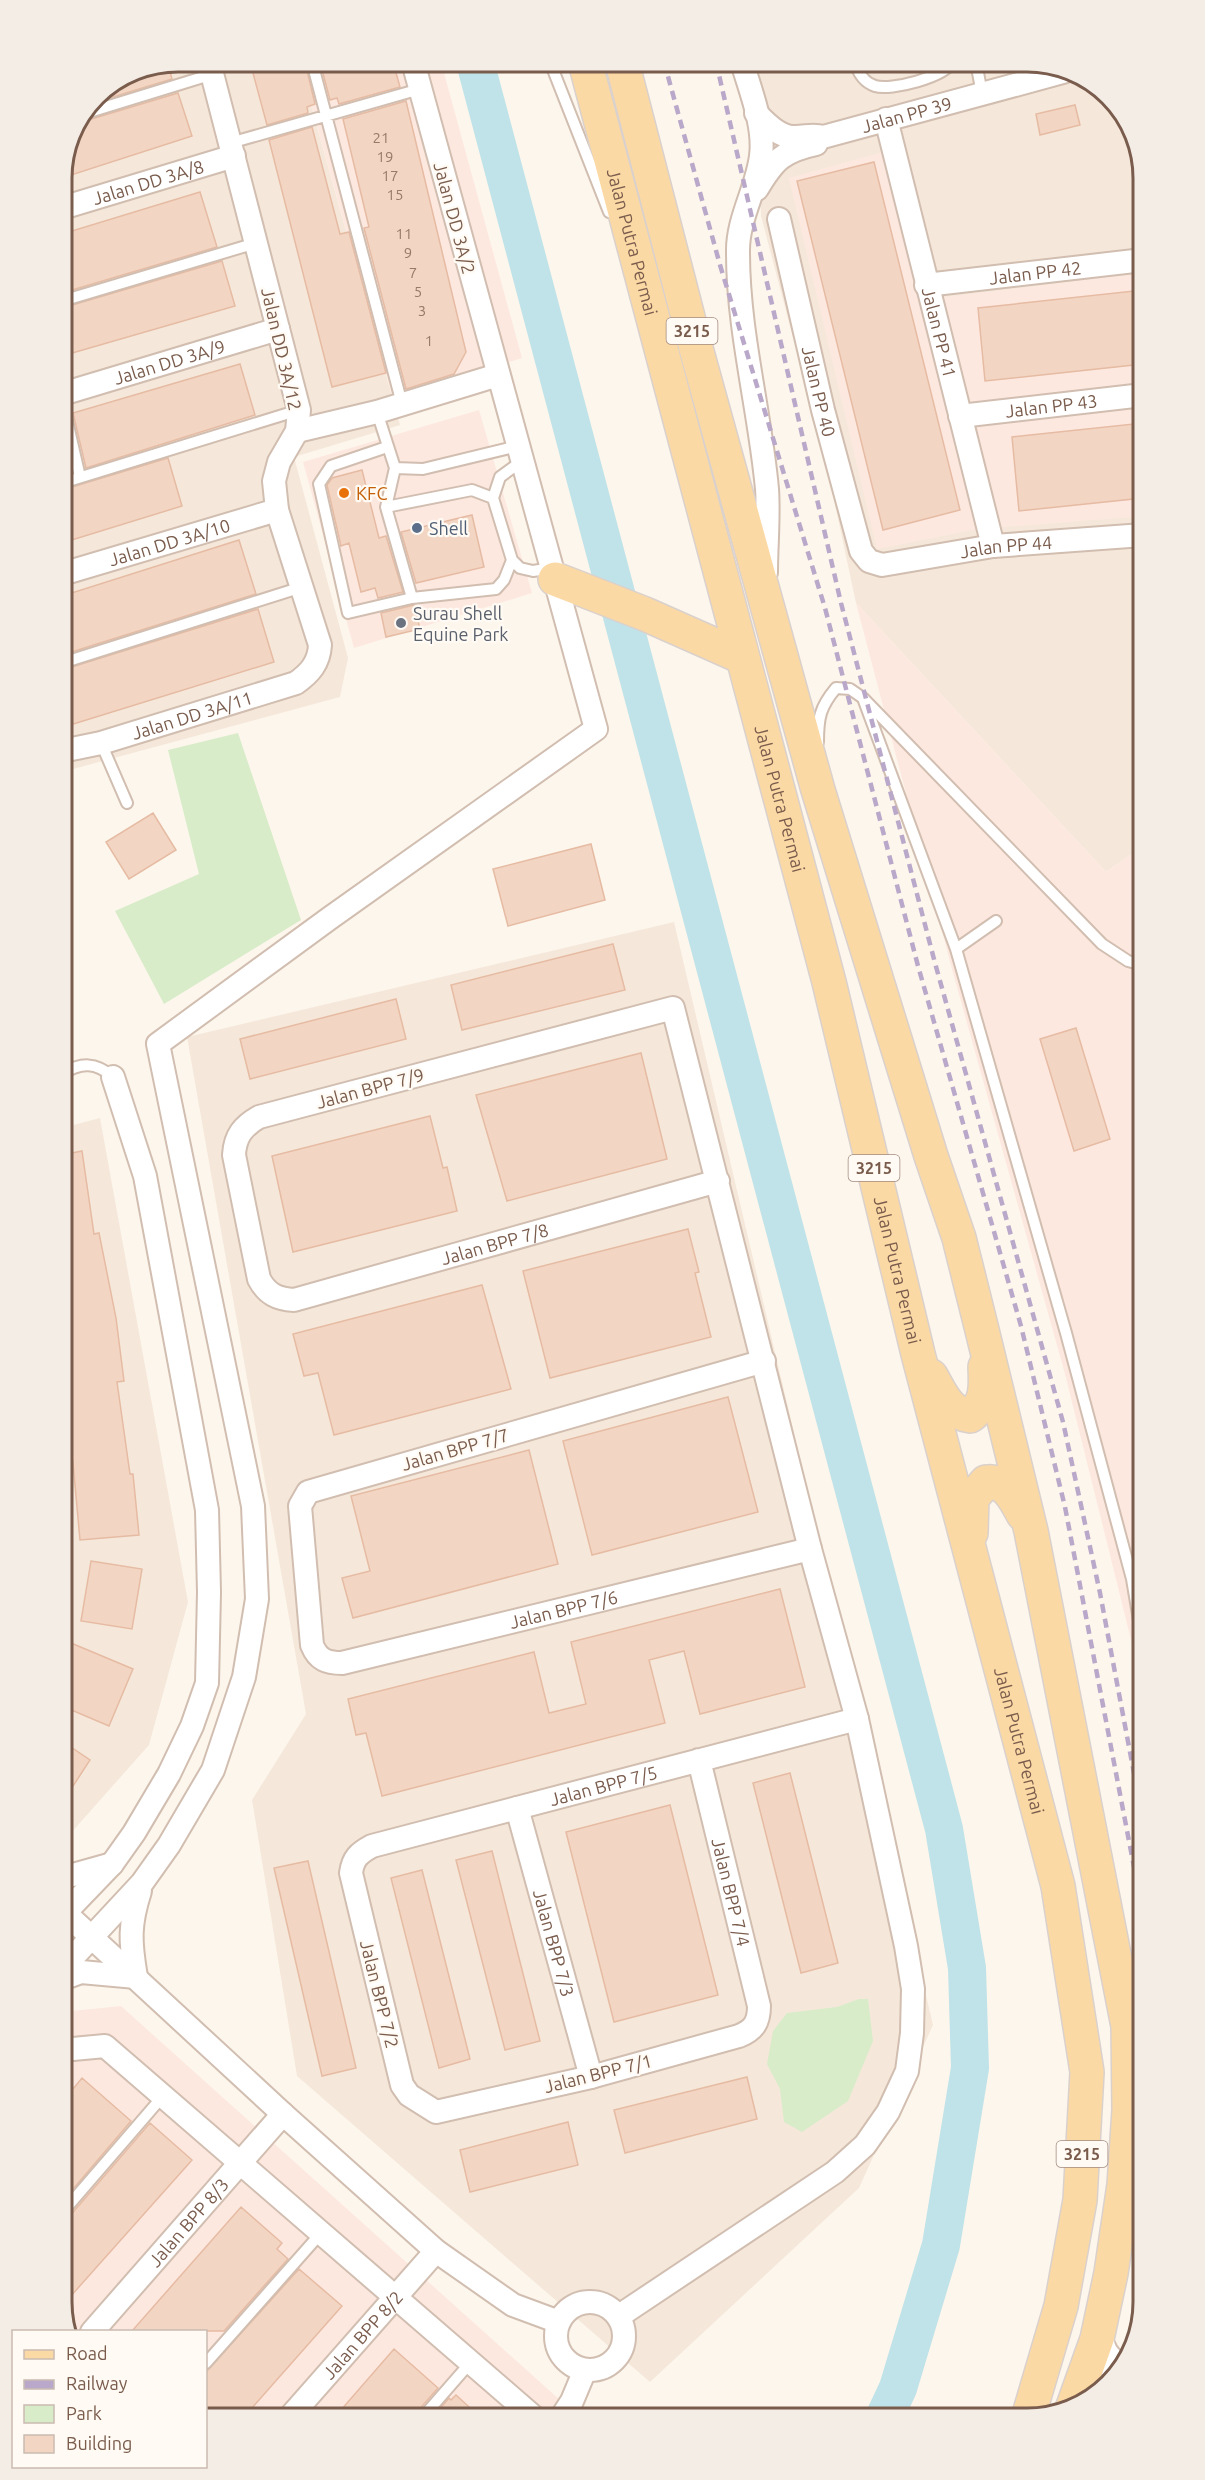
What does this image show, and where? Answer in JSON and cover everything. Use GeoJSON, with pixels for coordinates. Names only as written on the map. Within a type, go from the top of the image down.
{"type":"FeatureCollection","features":[{"type":"Feature","properties":{"kind":"main road","name":"Jalan Putra Permai"},"geometry":{"type":"LineString","coordinates":[[588,72],[829,982],[918,1354],[1058,1886],[1087,2072],[1080,2200],[1061,2306],[1031,2408]]}},
{"type":"Feature","properties":{"kind":"main road","name":"Jalan Putra Permai"},"geometry":{"type":"LineString","coordinates":[[625,72],[697,352],[818,790],[958,1238],[981,1326],[1031,1531],[1128,2026],[1129,2110],[1124,2185],[1111,2273],[1097,2339],[1077,2396]]}},
{"type":"Feature","properties":{"kind":"main road"},"geometry":{"type":"LineString","coordinates":[[562,579],[742,657]]}},
{"type":"Feature","properties":{"kind":"main road"},"geometry":{"type":"LineString","coordinates":[[918,1354],[946,1401],[956,1412],[970,1416],[981,1404],[987,1388],[981,1326]]}},
{"type":"Feature","properties":{"kind":"main road"},"geometry":{"type":"LineString","coordinates":[[973,1565],[972,1498],[986,1482],[994,1480],[1003,1485],[1016,1501],[1031,1531]]}},
{"type":"Feature","properties":{"kind":"street","name":"Jalan DD 3A/12"},"geometry":{"type":"LineString","coordinates":[[212,72],[278,329],[298,421],[279,462],[274,481],[277,510],[320,645],[320,656],[314,666]]}},
{"type":"Feature","properties":{"kind":"street","name":"Jalan DD 3A/2"},"geometry":{"type":"LineString","coordinates":[[142,1883],[170,1845],[213,1770],[244,1677],[256,1599],[253,1506],[158,1044],[596,729],[562,579],[520,453],[416,72]]}},
{"type":"Feature","properties":{"kind":"street"},"geometry":{"type":"LineString","coordinates":[[745,72],[756,113],[761,154],[756,179],[743,215],[738,251],[740,293],[767,491],[766,600]]}},
{"type":"Feature","properties":{"kind":"street","name":"Jalan PP 39"},"geometry":{"type":"LineString","coordinates":[[756,113],[777,132],[786,136],[794,138],[814,134],[824,137],[982,94],[1030,72]]}},
{"type":"Feature","properties":{"kind":"street","name":"Jalan PP 41"},"geometry":{"type":"LineString","coordinates":[[886,119],[993,546]]}},
{"type":"Feature","properties":{"kind":"street"},"geometry":{"type":"LineString","coordinates":[[743,215],[762,181],[783,156],[793,149],[817,144],[824,137]]}},
{"type":"Feature","properties":{"kind":"street","name":"Jalan DD 3A/8"},"geometry":{"type":"LineString","coordinates":[[72,205],[232,150]]}},
{"type":"Feature","properties":{"kind":"street","name":"Jalan PP 40"},"geometry":{"type":"LineString","coordinates":[[778,219],[861,551],[869,561]]}},
{"type":"Feature","properties":{"kind":"street","name":"Jalan PP 42"},"geometry":{"type":"LineString","coordinates":[[926,285],[1133,261]]}},
{"type":"Feature","properties":{"kind":"street","name":"Jalan DD 3A/9"},"geometry":{"type":"LineString","coordinates":[[72,391],[278,329]]}},
{"type":"Feature","properties":{"kind":"street"},"geometry":{"type":"LineString","coordinates":[[298,421],[377,412],[498,375]]}},
{"type":"Feature","properties":{"kind":"street","name":"Jalan PP 43"},"geometry":{"type":"LineString","coordinates":[[960,416],[1133,396]]}},
{"type":"Feature","properties":{"kind":"street","name":"Jalan DD 3A/10"},"geometry":{"type":"LineString","coordinates":[[72,571],[277,510]]}},
{"type":"Feature","properties":{"kind":"street","name":"Jalan PP 44"},"geometry":{"type":"LineString","coordinates":[[869,561],[882,565],[993,546],[1133,536]]}},
{"type":"Feature","properties":{"kind":"street","name":"Jalan DD 3A/11"},"geometry":{"type":"LineString","coordinates":[[72,751],[296,683],[314,666]]}},
{"type":"Feature","properties":{"kind":"street","name":"Jalan BPP 7/9"},"geometry":{"type":"LineString","coordinates":[[273,1296],[264,1289],[259,1279],[234,1155],[240,1131],[249,1123],[259,1117],[673,1008],[718,1181]]}},
{"type":"Feature","properties":{"kind":"street"},"geometry":{"type":"LineString","coordinates":[[72,1903],[112,1864],[134,1833],[169,1774],[192,1726],[207,1683],[209,1592],[207,1510],[146,1176],[113,1077]]}},
{"type":"Feature","properties":{"kind":"street"},"geometry":{"type":"LineString","coordinates":[[619,2316],[836,2172],[871,2137],[888,2112],[907,2071],[912,2033],[913,1989],[906,1947],[857,1719],[810,1549],[718,1181]]}},
{"type":"Feature","properties":{"kind":"street","name":"Jalan BPP 7/8"},"geometry":{"type":"LineString","coordinates":[[273,1296],[294,1300],[718,1181]]}},
{"type":"Feature","properties":{"kind":"street","name":"Jalan BPP 7/7"},"geometry":{"type":"LineString","coordinates":[[316,1656],[312,1645],[300,1506],[308,1492],[764,1361]]}},
{"type":"Feature","properties":{"kind":"street","name":"Jalan BPP 7/6"},"geometry":{"type":"LineString","coordinates":[[316,1656],[329,1663],[342,1663],[810,1549]]}},
{"type":"Feature","properties":{"kind":"street","name":"Jalan BPP 7/5"},"geometry":{"type":"LineString","coordinates":[[353,1861],[372,1846],[857,1719]]}},
{"type":"Feature","properties":{"kind":"street","name":"Jalan BPP 7/4"},"geometry":{"type":"LineString","coordinates":[[699,1760],[759,2006],[756,2025]]}},
{"type":"Feature","properties":{"kind":"street","name":"Jalan BPP 7/3"},"geometry":{"type":"LineString","coordinates":[[517,1808],[591,2077]]}},
{"type":"Feature","properties":{"kind":"street","name":"Jalan BPP 7/2"},"geometry":{"type":"LineString","coordinates":[[353,1861],[351,1873],[402,2085],[410,2095],[436,2112]]}},
{"type":"Feature","properties":{"kind":"street"},"geometry":{"type":"LineString","coordinates":[[72,1875],[112,1864]]}},
{"type":"Feature","properties":{"kind":"street"},"geometry":{"type":"LineString","coordinates":[[72,1959],[142,1883]]}},
{"type":"Feature","properties":{"kind":"street"},"geometry":{"type":"LineString","coordinates":[[136,1977],[130,1947],[131,1918],[142,1883]]}},
{"type":"Feature","properties":{"kind":"street"},"geometry":{"type":"LineString","coordinates":[[72,1921],[436,2251],[513,2305],[559,2322]]}},
{"type":"Feature","properties":{"kind":"street"},"geometry":{"type":"LineString","coordinates":[[72,1975],[81,1972],[136,1977]]}},
{"type":"Feature","properties":{"kind":"street","name":"Jalan BPP 7/1"},"geometry":{"type":"LineString","coordinates":[[436,2112],[591,2077],[740,2036],[756,2025]]}},
{"type":"Feature","properties":{"kind":"street"},"geometry":{"type":"LineString","coordinates":[[72,2049],[105,2046],[523,2408]]}},
{"type":"Feature","properties":{"kind":"street","name":"Jalan BPP 8/3"},"geometry":{"type":"LineString","coordinates":[[93,2330],[283,2114]]}},
{"type":"Feature","properties":{"kind":"street","name":"Jalan BPP 8/2"},"geometry":{"type":"LineString","coordinates":[[298,2408],[436,2251]]}},
{"type":"Feature","properties":{"kind":"street"},"geometry":{"type":"LineString","coordinates":[[593,2302],[603,2304],[619,2316],[625,2338],[622,2349],[616,2359],[607,2366],[597,2370],[585,2370],[566,2361],[560,2352],[556,2343],[559,2322],[573,2307],[593,2302]]}},
{"type":"Feature","properties":{"kind":"street"},"geometry":{"type":"LineString","coordinates":[[1097,2339],[1104,2354],[1113,2364]]}},
{"type":"Feature","properties":{"kind":"street"},"geometry":{"type":"LineString","coordinates":[[567,2408],[585,2370]]}},
{"type":"Feature","properties":{"kind":"lane"},"geometry":{"type":"LineString","coordinates":[[99,108],[200,72]]}},
{"type":"Feature","properties":{"kind":"lane"},"geometry":{"type":"LineString","coordinates":[[315,72],[402,404]]}},
{"type":"Feature","properties":{"kind":"lane"},"geometry":{"type":"LineString","coordinates":[[554,72],[657,333]]}},
{"type":"Feature","properties":{"kind":"lane"},"geometry":{"type":"LineString","coordinates":[[858,72],[865,81],[886,88],[942,72]]}},
{"type":"Feature","properties":{"kind":"lane"},"geometry":{"type":"LineString","coordinates":[[978,72],[982,94]]}},
{"type":"Feature","properties":{"kind":"lane"},"geometry":{"type":"LineString","coordinates":[[232,150],[326,117],[420,89]]}},
{"type":"Feature","properties":{"kind":"lane"},"geometry":{"type":"LineString","coordinates":[[72,298],[256,243]]}},
{"type":"Feature","properties":{"kind":"lane"},"geometry":{"type":"LineString","coordinates":[[377,412],[395,468],[386,507],[412,598]]}},
{"type":"Feature","properties":{"kind":"lane"},"geometry":{"type":"LineString","coordinates":[[72,480],[298,421]]}},
{"type":"Feature","properties":{"kind":"lane"},"geometry":{"type":"LineString","coordinates":[[72,442],[80,477]]}},
{"type":"Feature","properties":{"kind":"lane"},"geometry":{"type":"LineString","coordinates":[[387,447],[331,466],[319,484],[348,613],[412,598],[495,589],[504,580],[512,560]]}},
{"type":"Feature","properties":{"kind":"lane"},"geometry":{"type":"LineString","coordinates":[[395,468],[423,469],[520,453]]}},
{"type":"Feature","properties":{"kind":"lane"},"geometry":{"type":"LineString","coordinates":[[520,453],[500,477],[493,498],[512,560],[520,568],[562,579]]}},
{"type":"Feature","properties":{"kind":"lane"},"geometry":{"type":"LineString","coordinates":[[386,507],[472,490],[493,498]]}},
{"type":"Feature","properties":{"kind":"lane"},"geometry":{"type":"LineString","coordinates":[[72,660],[302,587]]}},
{"type":"Feature","properties":{"kind":"lane"},"geometry":{"type":"LineString","coordinates":[[818,790],[818,718],[826,700],[836,688],[850,689],[863,698],[1102,944],[1133,962]]}},
{"type":"Feature","properties":{"kind":"lane"},"geometry":{"type":"LineString","coordinates":[[863,698],[956,949],[1072,1355],[1133,1585]]}},
{"type":"Feature","properties":{"kind":"lane"},"geometry":{"type":"LineString","coordinates":[[101,743],[127,803]]}},
{"type":"Feature","properties":{"kind":"lane"},"geometry":{"type":"LineString","coordinates":[[956,949],[996,921]]}},
{"type":"Feature","properties":{"kind":"lane"},"geometry":{"type":"LineString","coordinates":[[72,1070],[82,1065],[93,1064],[104,1069],[113,1077]]}},
{"type":"Feature","properties":{"kind":"lane"},"geometry":{"type":"LineString","coordinates":[[72,2201],[163,2096]]}},
{"type":"Feature","properties":{"kind":"lane"},"geometry":{"type":"LineString","coordinates":[[207,2361],[321,2233]]}},
{"type":"Feature","properties":{"kind":"lane"},"geometry":{"type":"LineString","coordinates":[[431,2408],[470,2363]]}},
{"type":"Feature","properties":{"kind":"shaded area"},"geometry":{"type":"Polygon","coordinates":[[[178,72],[302,72],[400,425],[294,457],[348,658],[340,697],[72,769],[72,171],[80,137],[94,114],[108,98],[119,90],[144,78],[178,72]]]}},
{"type":"Feature","properties":{"kind":"shaded area"},"geometry":{"type":"Polygon","coordinates":[[[302,72],[444,72],[522,358],[393,399],[302,72]]]}},
{"type":"Feature","properties":{"kind":"shaded area"},"geometry":{"type":"Polygon","coordinates":[[[741,72],[1034,72],[1048,74],[1080,86],[1102,103],[1125,137],[1133,171],[1133,853],[1106,872],[856,603],[827,467],[761,216],[759,136],[741,72]]]}},
{"type":"Feature","properties":{"kind":"shaded area"},"geometry":{"type":"Polygon","coordinates":[[[884,152],[920,300],[1133,274],[1133,517],[977,529],[877,549],[789,178],[884,152]]]}},
{"type":"Feature","properties":{"kind":"shaded area"},"geometry":{"type":"Polygon","coordinates":[[[479,410],[532,593],[354,648],[303,462],[479,410]]]}},
{"type":"Feature","properties":{"kind":"shaded area"},"geometry":{"type":"Polygon","coordinates":[[[856,603],[1106,872],[1133,853],[1133,1648],[1065,1374],[953,973],[856,603]]]}},
{"type":"Feature","properties":{"kind":"shaded area"},"geometry":{"type":"Polygon","coordinates":[[[674,922],[933,2025],[859,2188],[650,2382],[297,2076],[252,1800],[306,1714],[187,1037],[674,922]]]}},
{"type":"Feature","properties":{"kind":"shaded area"},"geometry":{"type":"Polygon","coordinates":[[[100,1118],[188,1602],[149,1745],[72,1832],[72,1125],[100,1118]]]}},
{"type":"Feature","properties":{"kind":"shaded area"},"geometry":{"type":"Polygon","coordinates":[[[121,2006],[569,2408],[207,2408],[207,2330],[76,2330],[72,2302],[72,2011],[121,2006]]]}},
{"type":"Feature","properties":{"kind":"green space"},"geometry":{"type":"Polygon","coordinates":[[[238,733],[301,920],[164,1004],[115,911],[199,874],[168,750],[238,733]]]}},
{"type":"Feature","properties":{"kind":"green space"},"geometry":{"type":"Polygon","coordinates":[[[859,1999],[868,1999],[873,2041],[848,2101],[802,2132],[784,2122],[780,2089],[767,2064],[773,2031],[787,2013],[837,2007],[859,1999]]]}},
{"type":"Feature","properties":{"kind":"building"},"geometry":{"type":"Polygon","coordinates":[[[253,72],[307,72],[315,104],[307,107],[308,113],[267,125],[253,72]]]}},
{"type":"Feature","properties":{"kind":"building"},"geometry":{"type":"Polygon","coordinates":[[[323,72],[396,72],[400,87],[339,104],[337,98],[330,100],[323,72]]]}},
{"type":"Feature","properties":{"kind":"building"},"geometry":{"type":"Polygon","coordinates":[[[170,73],[172,79],[107,99],[125,86],[144,78],[170,73]]]}},
{"type":"Feature","properties":{"kind":"building"},"geometry":{"type":"Polygon","coordinates":[[[178,93],[192,136],[72,175],[80,137],[90,119],[178,93]]]}},
{"type":"Feature","properties":{"kind":"building"},"geometry":{"type":"Polygon","coordinates":[[[406,101],[466,352],[454,374],[406,389],[364,228],[369,227],[343,119],[406,101]]]}},
{"type":"Feature","properties":{"kind":"building"},"geometry":{"type":"Polygon","coordinates":[[[1075,105],[1080,125],[1040,135],[1036,114],[1075,105]]]}},
{"type":"Feature","properties":{"kind":"building"},"geometry":{"type":"Polygon","coordinates":[[[312,127],[340,234],[349,232],[386,373],[332,387],[269,140],[312,127]]]}},
{"type":"Feature","properties":{"kind":"building"},"geometry":{"type":"Polygon","coordinates":[[[874,162],[960,510],[883,530],[797,181],[874,162]]]}},
{"type":"Feature","properties":{"kind":"building"},"geometry":{"type":"Polygon","coordinates":[[[200,192],[217,247],[72,290],[72,231],[200,192]]]}},
{"type":"Feature","properties":{"kind":"building"},"geometry":{"type":"Polygon","coordinates":[[[222,261],[235,306],[72,353],[72,305],[222,261]]]}},
{"type":"Feature","properties":{"kind":"building"},"geometry":{"type":"Polygon","coordinates":[[[1133,291],[1133,365],[985,381],[978,308],[1133,291]]]}},
{"type":"Feature","properties":{"kind":"building"},"geometry":{"type":"Polygon","coordinates":[[[240,364],[255,415],[86,468],[73,413],[240,364]]]}},
{"type":"Feature","properties":{"kind":"building"},"geometry":{"type":"Polygon","coordinates":[[[1133,424],[1133,499],[1019,511],[1012,437],[1133,424]]]}},
{"type":"Feature","properties":{"kind":"building"},"geometry":{"type":"Polygon","coordinates":[[[168,458],[182,506],[72,540],[72,487],[168,458]]]}},
{"type":"Feature","properties":{"kind":"building"},"geometry":{"type":"Polygon","coordinates":[[[362,470],[379,538],[386,536],[403,592],[378,598],[375,588],[361,592],[349,543],[341,546],[327,485],[332,478],[362,470]]]}},
{"type":"Feature","properties":{"kind":"building"},"geometry":{"type":"Polygon","coordinates":[[[472,515],[484,567],[416,583],[401,532],[472,515]]]}},
{"type":"Feature","properties":{"kind":"building"},"geometry":{"type":"Polygon","coordinates":[[[239,540],[256,594],[72,652],[72,593],[239,540]]]}},
{"type":"Feature","properties":{"kind":"building","name":"Surau Shell Equine Park"},"geometry":{"type":"Polygon","coordinates":[[[414,605],[420,629],[386,637],[381,613],[414,605]]]}},
{"type":"Feature","properties":{"kind":"building"},"geometry":{"type":"Polygon","coordinates":[[[258,609],[274,662],[72,724],[72,667],[258,609]]]}},
{"type":"Feature","properties":{"kind":"building"},"geometry":{"type":"Polygon","coordinates":[[[153,813],[176,850],[129,879],[106,842],[153,813]]]}},
{"type":"Feature","properties":{"kind":"building"},"geometry":{"type":"Polygon","coordinates":[[[591,844],[605,900],[508,926],[493,869],[591,844]]]}},
{"type":"Feature","properties":{"kind":"building"},"geometry":{"type":"Polygon","coordinates":[[[613,944],[625,990],[462,1030],[451,985],[613,944]]]}},
{"type":"Feature","properties":{"kind":"building"},"geometry":{"type":"Polygon","coordinates":[[[396,999],[406,1039],[250,1079],[240,1039],[396,999]]]}},
{"type":"Feature","properties":{"kind":"building"},"geometry":{"type":"Polygon","coordinates":[[[1076,1028],[1110,1139],[1074,1151],[1040,1039],[1076,1028]]]}},
{"type":"Feature","properties":{"kind":"building"},"geometry":{"type":"Polygon","coordinates":[[[641,1053],[667,1159],[507,1201],[476,1095],[641,1053]]]}},
{"type":"Feature","properties":{"kind":"building"},"geometry":{"type":"Polygon","coordinates":[[[430,1116],[443,1168],[447,1167],[457,1211],[293,1252],[272,1156],[430,1116]]]}},
{"type":"Feature","properties":{"kind":"building"},"geometry":{"type":"Polygon","coordinates":[[[82,1151],[94,1234],[99,1233],[116,1318],[124,1381],[117,1382],[130,1474],[133,1474],[139,1535],[80,1540],[72,1455],[72,1153],[82,1151]]]}},
{"type":"Feature","properties":{"kind":"building"},"geometry":{"type":"Polygon","coordinates":[[[688,1229],[699,1272],[695,1273],[711,1337],[550,1378],[523,1271],[688,1229]]]}},
{"type":"Feature","properties":{"kind":"building"},"geometry":{"type":"Polygon","coordinates":[[[482,1285],[511,1389],[334,1435],[318,1373],[304,1376],[293,1334],[482,1285]]]}},
{"type":"Feature","properties":{"kind":"building"},"geometry":{"type":"Polygon","coordinates":[[[728,1397],[758,1512],[592,1555],[563,1441],[728,1397]]]}},
{"type":"Feature","properties":{"kind":"building"},"geometry":{"type":"Polygon","coordinates":[[[529,1450],[558,1564],[353,1618],[342,1578],[370,1571],[351,1496],[529,1450]]]}},
{"type":"Feature","properties":{"kind":"building"},"geometry":{"type":"Polygon","coordinates":[[[91,1561],[142,1569],[132,1629],[81,1621],[91,1561]]]}},
{"type":"Feature","properties":{"kind":"building"},"geometry":{"type":"Polygon","coordinates":[[[780,1589],[805,1687],[700,1714],[684,1651],[649,1660],[665,1723],[382,1796],[366,1733],[356,1735],[348,1699],[534,1652],[549,1713],[586,1704],[571,1642],[780,1589]]]}},
{"type":"Feature","properties":{"kind":"building"},"geometry":{"type":"Polygon","coordinates":[[[72,1643],[133,1669],[109,1726],[72,1710],[72,1643]]]}},
{"type":"Feature","properties":{"kind":"building"},"geometry":{"type":"Polygon","coordinates":[[[72,1748],[90,1760],[72,1788],[72,1748]]]}},
{"type":"Feature","properties":{"kind":"building"},"geometry":{"type":"Polygon","coordinates":[[[790,1773],[838,1963],[801,1973],[753,1783],[790,1773]]]}},
{"type":"Feature","properties":{"kind":"building"},"geometry":{"type":"Polygon","coordinates":[[[670,1805],[718,1995],[614,2022],[566,1832],[670,1805]]]}},
{"type":"Feature","properties":{"kind":"building"},"geometry":{"type":"Polygon","coordinates":[[[492,1851],[540,2041],[505,2050],[456,1860],[492,1851]]]}},
{"type":"Feature","properties":{"kind":"building"},"geometry":{"type":"Polygon","coordinates":[[[308,1861],[356,2068],[322,2076],[274,1868],[308,1861]]]}},
{"type":"Feature","properties":{"kind":"building"},"geometry":{"type":"Polygon","coordinates":[[[422,1870],[470,2059],[439,2068],[391,1878],[422,1870]]]}},
{"type":"Feature","properties":{"kind":"building"},"geometry":{"type":"Polygon","coordinates":[[[747,2077],[757,2119],[625,2153],[614,2110],[747,2077]]]}},
{"type":"Feature","properties":{"kind":"building"},"geometry":{"type":"Polygon","coordinates":[[[82,2078],[131,2121],[72,2190],[72,2090],[82,2078]]]}},
{"type":"Feature","properties":{"kind":"building"},"geometry":{"type":"Polygon","coordinates":[[[568,2122],[578,2165],[470,2192],[460,2150],[568,2122]]]}},
{"type":"Feature","properties":{"kind":"building"},"geometry":{"type":"Polygon","coordinates":[[[150,2123],[192,2160],[72,2295],[72,2213],[150,2123]]]}},
{"type":"Feature","properties":{"kind":"building"},"geometry":{"type":"Polygon","coordinates":[[[241,2207],[282,2243],[277,2249],[288,2259],[224,2331],[133,2330],[241,2207]]]}},
{"type":"Feature","properties":{"kind":"building"},"geometry":{"type":"Polygon","coordinates":[[[299,2269],[342,2306],[252,2408],[207,2408],[207,2371],[299,2269]]]}},
{"type":"Feature","properties":{"kind":"building"},"geometry":{"type":"Polygon","coordinates":[[[394,2349],[438,2388],[420,2408],[343,2408],[394,2349]]]}},
{"type":"Feature","properties":{"kind":"building"},"geometry":{"type":"Polygon","coordinates":[[[456,2395],[470,2408],[440,2408],[449,2398],[451,2400],[456,2395]]]}},
{"type":"Feature","properties":{"kind":"waterway"},"geometry":{"type":"LineString","coordinates":[[478,72],[944,1829],[967,1968],[970,2068],[941,2245],[898,2388],[889,2408]]}},
{"type":"Feature","properties":{"kind":"railway"},"geometry":{"type":"LineString","coordinates":[[667,72],[720,265],[825,608],[918,966],[1021,1326],[1065,1507],[1133,1862]]}},
{"type":"Feature","properties":{"kind":"railway"},"geometry":{"type":"LineString","coordinates":[[718,72],[841,603],[935,963],[1063,1422],[1100,1593],[1133,1768]]}},
{"type":"Feature","properties":{"kind":"place","name":"KFC"},"geometry":{"type":"Point","coordinates":[344,493]}},
{"type":"Feature","properties":{"kind":"place","name":"Shell"},"geometry":{"type":"Point","coordinates":[417,528]}},
{"type":"Feature","properties":{"kind":"place","name":"Surau Shell Equine Park"},"geometry":{"type":"Point","coordinates":[401,623]}}]}
